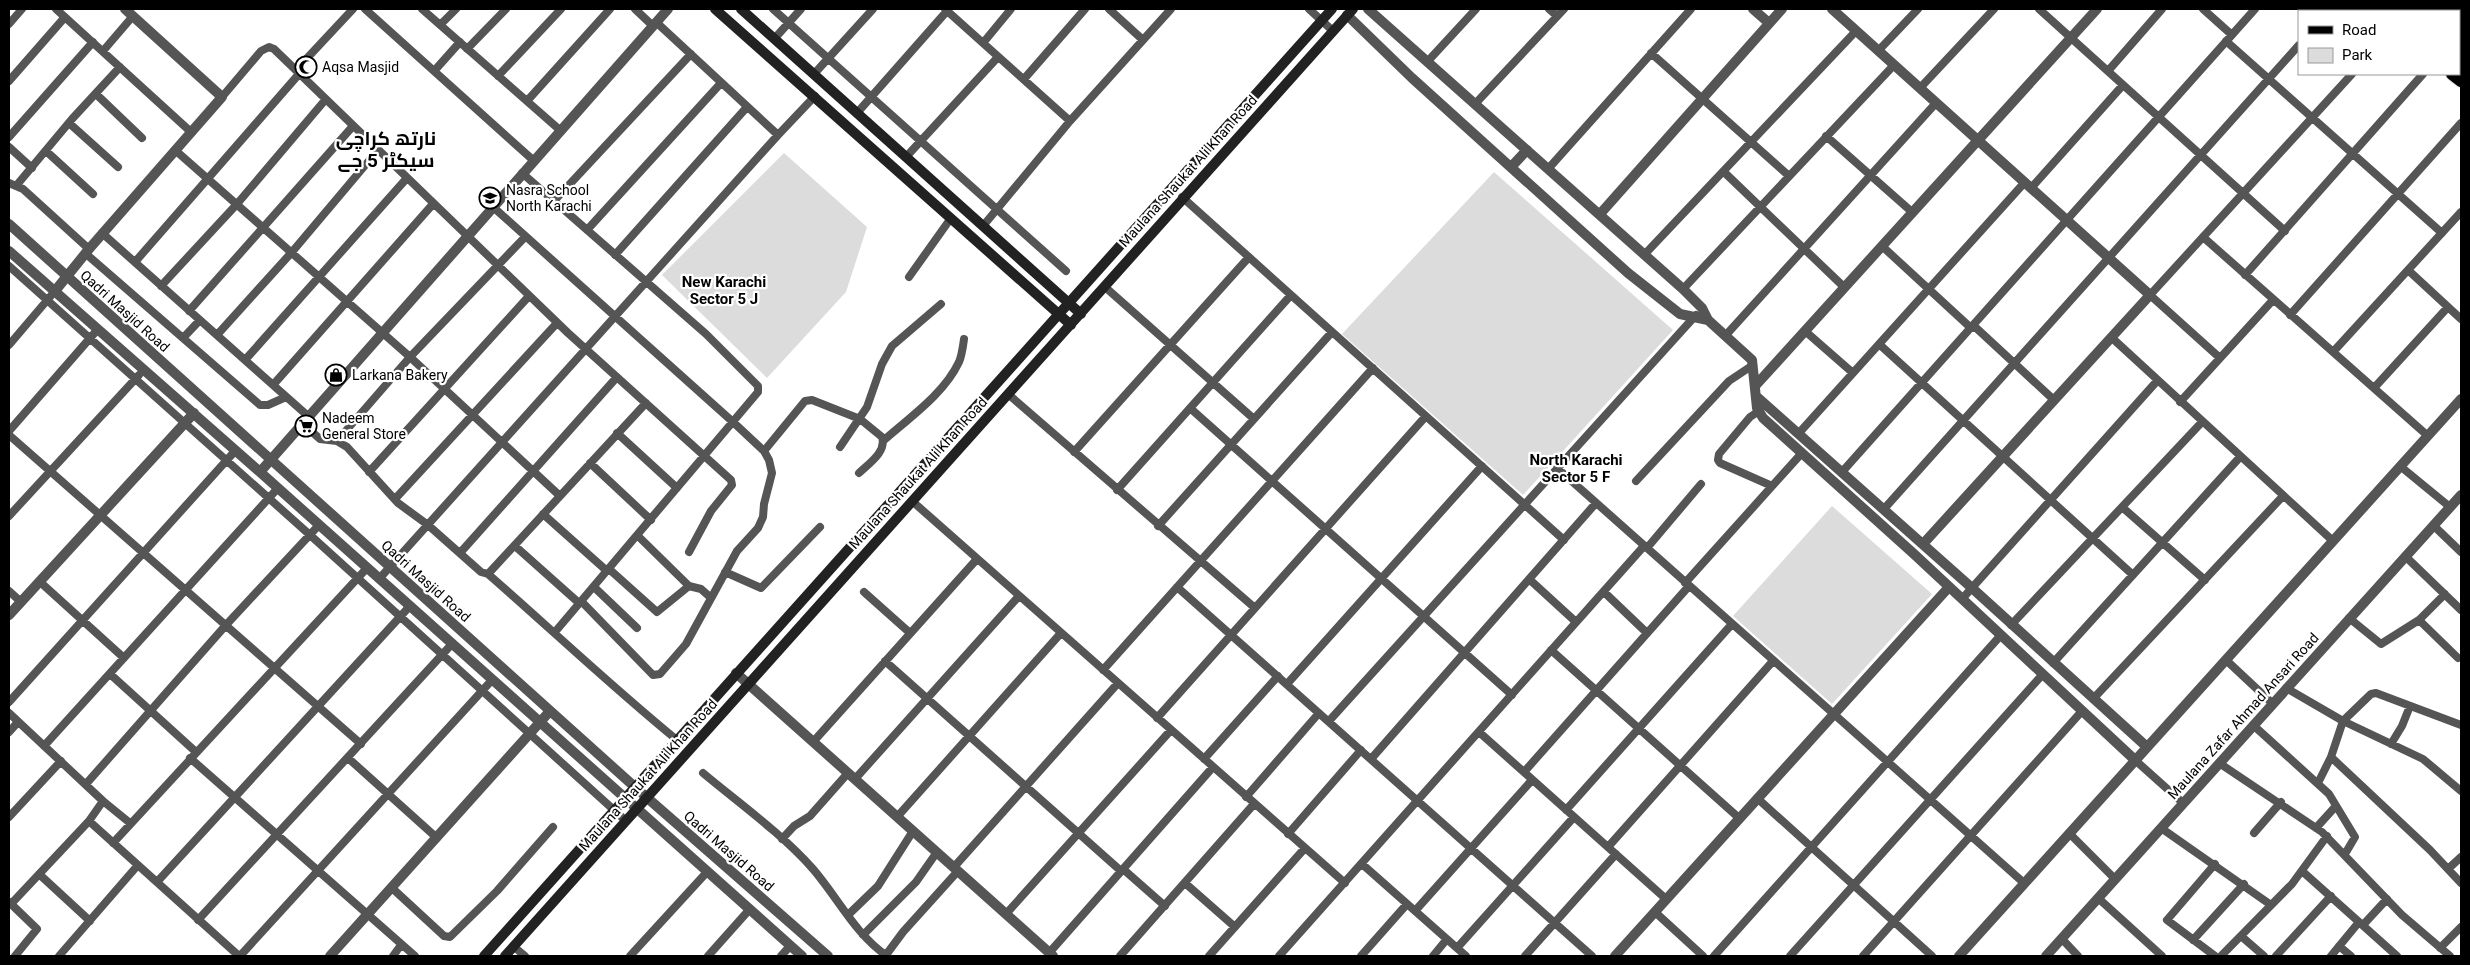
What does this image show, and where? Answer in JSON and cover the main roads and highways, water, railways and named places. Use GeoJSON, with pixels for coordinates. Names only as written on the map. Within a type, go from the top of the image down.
{"type":"FeatureCollection","features":[{"type":"Feature","properties":{"kind":"main road"},"geometry":{"type":"LineString","coordinates":[[715,9],[815,96],[1071,326]]}},
{"type":"Feature","properties":{"kind":"main road"},"geometry":{"type":"LineString","coordinates":[[741,9],[1081,314]]}},
{"type":"Feature","properties":{"kind":"main road","name":"Maulana Shaukat Ali Khan Road"},"geometry":{"type":"LineString","coordinates":[[484,956],[1332,9]]}},
{"type":"Feature","properties":{"kind":"main road","name":"Maulana Shaukat Ali Khan Road"},"geometry":{"type":"LineString","coordinates":[[505,956],[625,820],[1071,326],[1182,197],[1350,12]]}},
{"type":"Feature","properties":{"kind":"place","name":"Aqsa Masjid"},"geometry":{"type":"Point","coordinates":[306,67]}},
{"type":"Feature","properties":{"kind":"place","name":"Nasra School North Karachi"},"geometry":{"type":"Point","coordinates":[490,198]}},
{"type":"Feature","properties":{"kind":"place","name":"Larkana Bakery"},"geometry":{"type":"Point","coordinates":[336,375]}},
{"type":"Feature","properties":{"kind":"place","name":"Nadeem General Store"},"geometry":{"type":"Point","coordinates":[306,426]}},
{"type":"Feature","properties":{"kind":"district","name":"نارتھ کراچی سیکٹر 5 جے"},"geometry":{"type":"Point","coordinates":[386,149]}},
{"type":"Feature","properties":{"kind":"district","name":"New Karachi Sector 5 J"},"geometry":{"type":"Point","coordinates":[724,290]}},
{"type":"Feature","properties":{"kind":"district","name":"North Karachi Sector 5 F"},"geometry":{"type":"Point","coordinates":[1576,468]}}]}
